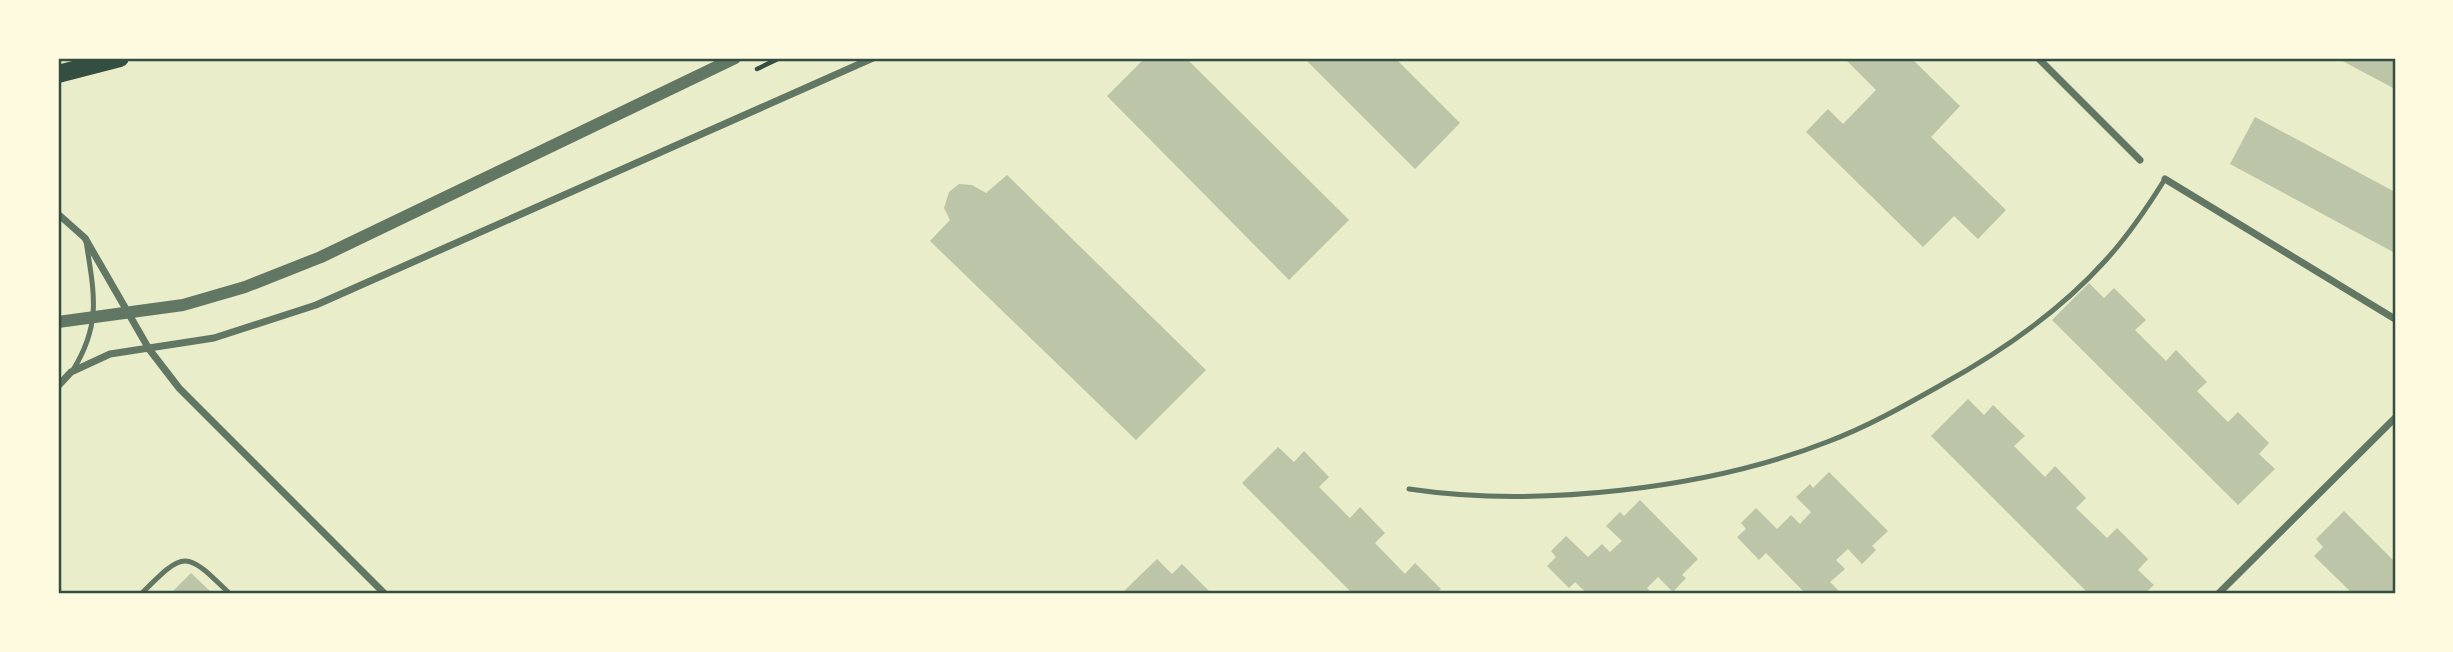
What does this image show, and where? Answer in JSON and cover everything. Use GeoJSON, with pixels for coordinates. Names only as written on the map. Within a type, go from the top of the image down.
{"type":"FeatureCollection","features":[{"type":"Feature","properties":{"kind":"main road"},"geometry":{"type":"LineString","coordinates":[[58,74],[120,58]]}},
{"type":"Feature","properties":{"kind":"street"},"geometry":{"type":"LineString","coordinates":[[58,323],[183,305],[245,287],[321,257],[735,58]]}},
{"type":"Feature","properties":{"kind":"street"},"geometry":{"type":"LineString","coordinates":[[58,386],[71,372],[110,354],[214,338],[316,305],[873,58]]}},
{"type":"Feature","properties":{"kind":"street"},"geometry":{"type":"LineString","coordinates":[[2038,58],[2140,159]]}},
{"type":"Feature","properties":{"kind":"street"},"geometry":{"type":"LineString","coordinates":[[2165,179],[2395,319]]}},
{"type":"Feature","properties":{"kind":"street"},"geometry":{"type":"LineString","coordinates":[[58,214],[85,238],[149,349],[179,388],[385,594]]}},
{"type":"Feature","properties":{"kind":"street"},"geometry":{"type":"LineString","coordinates":[[2218,594],[2395,418]]}},
{"type":"Feature","properties":{"kind":"lane"},"geometry":{"type":"LineString","coordinates":[[1409,489],[1453,496],[1596,493],[1702,477],[1826,443],[1883,419],[1958,376],[2034,326],[2105,261],[2165,179]]}},
{"type":"Feature","properties":{"kind":"lane"},"geometry":{"type":"LineString","coordinates":[[71,372],[89,339],[93,319],[95,298],[85,238]]}},
{"type":"Feature","properties":{"kind":"lane"},"geometry":{"type":"LineString","coordinates":[[141,594],[170,565],[186,560],[199,564],[230,594]]}},
{"type":"Feature","properties":{"kind":"building"},"geometry":{"type":"Polygon","coordinates":[[[1145,58],[1186,58],[1349,220],[1289,280],[1107,96],[1145,58]]]}},
{"type":"Feature","properties":{"kind":"building"},"geometry":{"type":"Polygon","coordinates":[[[1304,58],[1395,58],[1460,123],[1415,169],[1304,58]]]}},
{"type":"Feature","properties":{"kind":"building"},"geometry":{"type":"Polygon","coordinates":[[[1844,58],[1911,58],[1960,106],[1931,137],[2006,210],[1978,239],[1954,216],[1923,247],[1806,132],[1828,109],[1843,124],[1876,90],[1844,58]]]}},
{"type":"Feature","properties":{"kind":"building"},"geometry":{"type":"Polygon","coordinates":[[[2337,58],[2395,58],[2395,89],[2337,58]]]}},
{"type":"Feature","properties":{"kind":"building"},"geometry":{"type":"Polygon","coordinates":[[[2255,117],[2395,192],[2395,253],[2230,164],[2255,117]]]}},
{"type":"Feature","properties":{"kind":"building"},"geometry":{"type":"Polygon","coordinates":[[[1007,175],[1206,370],[1136,440],[930,241],[950,220],[944,208],[949,192],[959,184],[972,185],[986,193],[1007,175]]]}},
{"type":"Feature","properties":{"kind":"building"},"geometry":{"type":"Polygon","coordinates":[[[2089,283],[2104,298],[2114,288],[2146,320],[2135,330],[2166,361],[2176,350],[2207,382],[2197,391],[2228,422],[2238,412],[2269,443],[2259,454],[2275,469],[2238,505],[2052,320],[2089,283]]]}},
{"type":"Feature","properties":{"kind":"building"},"geometry":{"type":"Polygon","coordinates":[[[1968,399],[1984,415],[1993,405],[2025,436],[2014,446],[2045,477],[2055,466],[2086,498],[2076,508],[2107,538],[2117,528],[2148,559],[2138,570],[2154,585],[2144,594],[2089,594],[1931,436],[1968,399]]]}},
{"type":"Feature","properties":{"kind":"building"},"geometry":{"type":"Polygon","coordinates":[[[1278,447],[1294,462],[1304,451],[1329,477],[1319,487],[1350,518],[1360,507],[1385,533],[1375,543],[1405,574],[1415,563],[1441,589],[1435,594],[1353,594],[1242,483],[1278,447]]]}},
{"type":"Feature","properties":{"kind":"building"},"geometry":{"type":"Polygon","coordinates":[[[1829,472],[1888,531],[1872,546],[1876,550],[1862,564],[1848,549],[1836,560],[1845,569],[1830,582],[1842,594],[1806,594],[1766,553],[1759,560],[1737,537],[1746,529],[1741,523],[1756,508],[1777,529],[1791,515],[1800,524],[1811,512],[1796,497],[1810,484],[1813,488],[1829,472]]]}},
{"type":"Feature","properties":{"kind":"building"},"geometry":{"type":"Polygon","coordinates":[[[1640,500],[1698,559],[1682,575],[1686,578],[1673,592],[1658,577],[1647,588],[1652,594],[1588,594],[1575,582],[1569,588],[1547,566],[1556,557],[1551,551],[1566,536],[1588,557],[1602,544],[1610,552],[1622,541],[1606,526],[1620,512],[1624,516],[1640,500]]]}},
{"type":"Feature","properties":{"kind":"building"},"geometry":{"type":"Polygon","coordinates":[[[2344,511],[2395,562],[2395,594],[2353,594],[2314,556],[2323,547],[2316,539],[2344,511]]]}},
{"type":"Feature","properties":{"kind":"building"},"geometry":{"type":"Polygon","coordinates":[[[1157,559],[1172,574],[1182,564],[1212,594],[1121,594],[1157,559]]]}},
{"type":"Feature","properties":{"kind":"building"},"geometry":{"type":"Polygon","coordinates":[[[191,573],[213,594],[170,594],[191,573]]]}}]}
